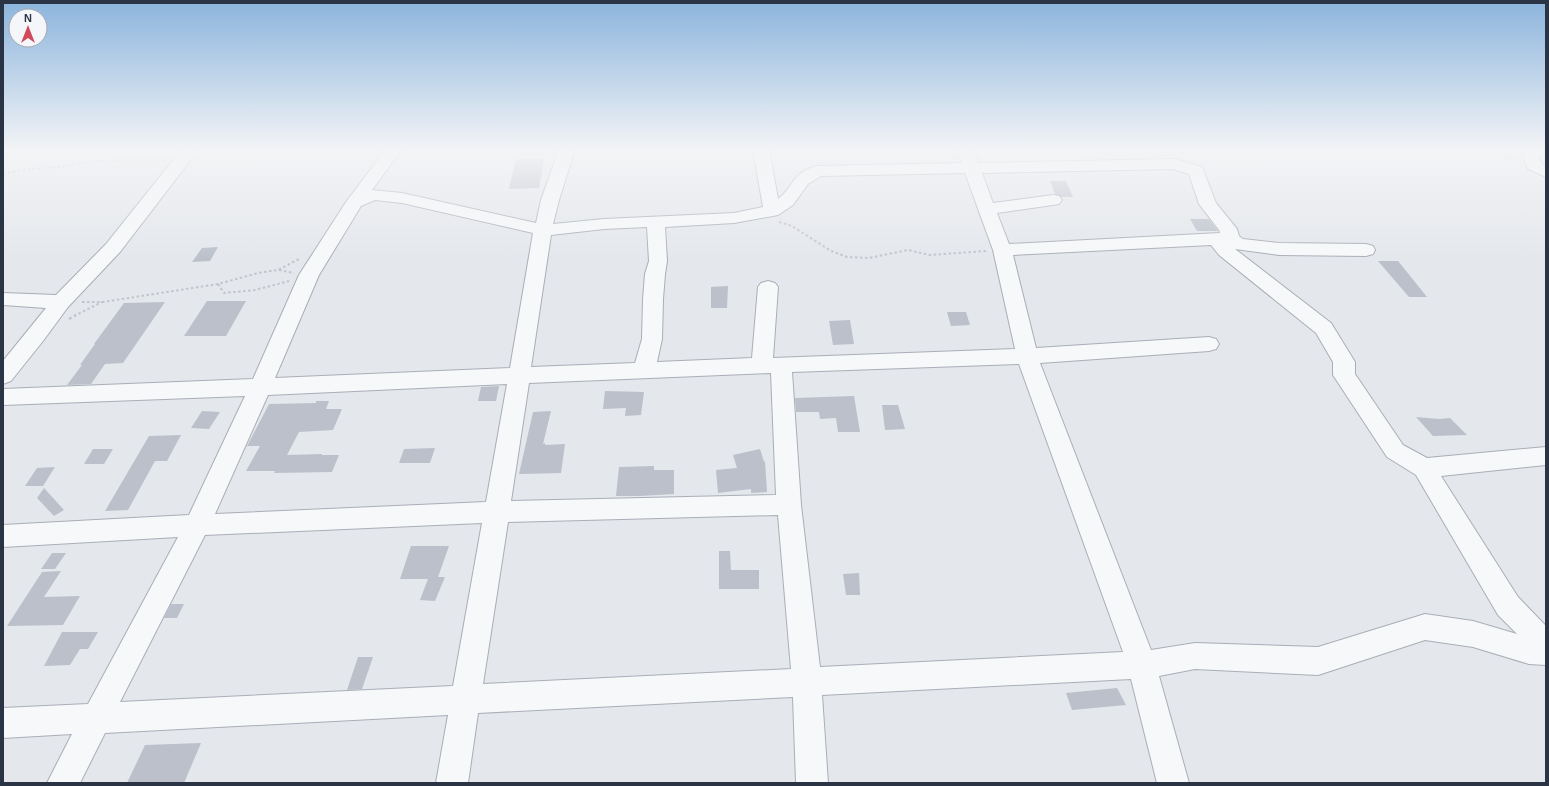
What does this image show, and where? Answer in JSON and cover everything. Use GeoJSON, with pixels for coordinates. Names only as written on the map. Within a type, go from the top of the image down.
{"type":"FeatureCollection","features":[{"type":"Feature","properties":{"kind":"street"},"geometry":{"type":"LineString","coordinates":[[3,376],[36,336],[61,302],[113,248],[162,186]]}},
{"type":"Feature","properties":{"kind":"street"},"geometry":{"type":"LineString","coordinates":[[63,783],[197,525],[260,387],[303,270],[367,186]]}},
{"type":"Feature","properties":{"kind":"street"},"geometry":{"type":"LineString","coordinates":[[452,783],[543,230],[555,186]]}},
{"type":"Feature","properties":{"kind":"street"},"geometry":{"type":"LineString","coordinates":[[768,186],[772,211]]}},
{"type":"Feature","properties":{"kind":"street"},"geometry":{"type":"LineString","coordinates":[[355,202],[373,195],[402,198],[543,230],[604,224],[734,218],[754,215],[772,211],[787,202],[798,186]]}},
{"type":"Feature","properties":{"kind":"street"},"geometry":{"type":"LineString","coordinates":[[979,186],[1002,250],[1027,356],[1142,665],[1173,783]]}},
{"type":"Feature","properties":{"kind":"street"},"geometry":{"type":"LineString","coordinates":[[1201,186],[1208,204],[1228,229],[1223,238],[1226,251],[1324,328],[1344,362],[1344,375],[1395,451],[1424,468],[1508,606],[1546,645]]}},
{"type":"Feature","properties":{"kind":"street"},"geometry":{"type":"LineString","coordinates":[[988,209],[1053,200]]}},
{"type":"Feature","properties":{"kind":"street"},"geometry":{"type":"LineString","coordinates":[[644,370],[652,339],[653,299],[655,274],[658,261],[656,222]]}},
{"type":"Feature","properties":{"kind":"street"},"geometry":{"type":"LineString","coordinates":[[1002,250],[1223,238],[1238,244],[1279,249],[1366,250]]}},
{"type":"Feature","properties":{"kind":"street"},"geometry":{"type":"LineString","coordinates":[[768,287],[772,366],[790,504],[807,682],[812,783]]}},
{"type":"Feature","properties":{"kind":"street"},"geometry":{"type":"LineString","coordinates":[[3,299],[61,302]]}},
{"type":"Feature","properties":{"kind":"street"},"geometry":{"type":"LineString","coordinates":[[3,396],[1027,356],[1209,344]]}},
{"type":"Feature","properties":{"kind":"street"},"geometry":{"type":"LineString","coordinates":[[1424,468],[1546,456]]}},
{"type":"Feature","properties":{"kind":"street"},"geometry":{"type":"LineString","coordinates":[[3,536],[197,525],[497,512],[790,504]]}},
{"type":"Feature","properties":{"kind":"street"},"geometry":{"type":"LineString","coordinates":[[3,723],[1142,665],[1195,656],[1318,661],[1425,627],[1473,634],[1529,651],[1546,652]]}},
{"type":"Feature","properties":{"kind":"path"},"geometry":{"type":"LineString","coordinates":[[754,215],[792,226],[831,251],[847,257],[870,258],[908,250],[930,254],[1002,250]]}},
{"type":"Feature","properties":{"kind":"path"},"geometry":{"type":"LineString","coordinates":[[61,302],[103,302],[218,284],[258,273],[278,270],[298,261],[303,270]]}},
{"type":"Feature","properties":{"kind":"path"},"geometry":{"type":"LineString","coordinates":[[278,270],[298,274],[303,270]]}},
{"type":"Feature","properties":{"kind":"path"},"geometry":{"type":"LineString","coordinates":[[218,284],[224,293],[255,290],[303,270]]}},
{"type":"Feature","properties":{"kind":"building"},"geometry":{"type":"Polygon","coordinates":[[[510,186],[539,186],[539,188],[509,189],[510,186]]]}},
{"type":"Feature","properties":{"kind":"building"},"geometry":{"type":"Polygon","coordinates":[[[1052,186],[1068,186],[1073,197],[1061,197],[1055,194],[1052,186]]]}},
{"type":"Feature","properties":{"kind":"building"},"geometry":{"type":"Polygon","coordinates":[[[1190,219],[1209,219],[1218,231],[1197,231],[1190,219]]]}},
{"type":"Feature","properties":{"kind":"building"},"geometry":{"type":"Polygon","coordinates":[[[218,247],[210,261],[192,262],[202,248],[218,247]]]}},
{"type":"Feature","properties":{"kind":"building"},"geometry":{"type":"Polygon","coordinates":[[[1378,261],[1398,261],[1427,297],[1409,297],[1378,261]]]}},
{"type":"Feature","properties":{"kind":"building"},"geometry":{"type":"Polygon","coordinates":[[[728,286],[727,308],[711,308],[711,287],[728,286]]]}},
{"type":"Feature","properties":{"kind":"building"},"geometry":{"type":"Polygon","coordinates":[[[207,301],[246,301],[226,336],[184,336],[207,301]]]}},
{"type":"Feature","properties":{"kind":"building"},"geometry":{"type":"Polygon","coordinates":[[[165,302],[123,363],[105,364],[91,384],[67,385],[82,365],[80,365],[94,344],[124,303],[165,302]]]}},
{"type":"Feature","properties":{"kind":"building"},"geometry":{"type":"Polygon","coordinates":[[[947,312],[966,312],[970,325],[951,326],[947,312]]]}},
{"type":"Feature","properties":{"kind":"building"},"geometry":{"type":"Polygon","coordinates":[[[850,320],[854,344],[833,345],[829,321],[850,320]]]}},
{"type":"Feature","properties":{"kind":"building"},"geometry":{"type":"Polygon","coordinates":[[[499,386],[496,401],[478,401],[481,387],[499,386]]]}},
{"type":"Feature","properties":{"kind":"building"},"geometry":{"type":"Polygon","coordinates":[[[605,391],[644,392],[641,415],[625,416],[626,408],[603,409],[605,391]]]}},
{"type":"Feature","properties":{"kind":"building"},"geometry":{"type":"Polygon","coordinates":[[[854,396],[860,432],[838,432],[836,418],[820,419],[819,412],[796,412],[795,398],[854,396]]]}},
{"type":"Feature","properties":{"kind":"building"},"geometry":{"type":"Polygon","coordinates":[[[316,401],[329,401],[326,409],[342,409],[333,430],[299,432],[287,455],[339,455],[332,472],[274,473],[275,471],[246,471],[260,446],[247,446],[269,404],[316,403],[316,401]]]}},
{"type":"Feature","properties":{"kind":"building"},"geometry":{"type":"Polygon","coordinates":[[[882,405],[898,405],[905,429],[885,430],[882,405]]]}},
{"type":"Feature","properties":{"kind":"building"},"geometry":{"type":"Polygon","coordinates":[[[202,411],[220,412],[209,429],[191,428],[202,411]]]}},
{"type":"Feature","properties":{"kind":"building"},"geometry":{"type":"Polygon","coordinates":[[[551,411],[543,444],[565,444],[561,473],[519,474],[533,412],[551,411]]]}},
{"type":"Feature","properties":{"kind":"building"},"geometry":{"type":"Polygon","coordinates":[[[1416,417],[1439,419],[1450,418],[1467,435],[1433,436],[1416,417]]]}},
{"type":"Feature","properties":{"kind":"building"},"geometry":{"type":"Polygon","coordinates":[[[181,435],[167,461],[155,461],[128,510],[105,511],[149,436],[181,435]]]}},
{"type":"Feature","properties":{"kind":"building"},"geometry":{"type":"Polygon","coordinates":[[[435,448],[430,463],[399,463],[404,449],[435,448]]]}},
{"type":"Feature","properties":{"kind":"building"},"geometry":{"type":"Polygon","coordinates":[[[93,449],[113,449],[104,464],[84,464],[93,449]]]}},
{"type":"Feature","properties":{"kind":"building"},"geometry":{"type":"Polygon","coordinates":[[[760,449],[764,462],[765,461],[767,492],[751,493],[751,489],[718,493],[716,470],[737,468],[733,455],[760,449]]]}},
{"type":"Feature","properties":{"kind":"building"},"geometry":{"type":"Polygon","coordinates":[[[654,466],[654,470],[674,470],[674,494],[616,496],[619,467],[654,466]]]}},
{"type":"Feature","properties":{"kind":"building"},"geometry":{"type":"Polygon","coordinates":[[[55,467],[43,486],[25,486],[37,468],[55,467]]]}},
{"type":"Feature","properties":{"kind":"building"},"geometry":{"type":"Polygon","coordinates":[[[44,488],[64,510],[54,516],[37,498],[44,488]]]}},
{"type":"Feature","properties":{"kind":"building"},"geometry":{"type":"Polygon","coordinates":[[[411,546],[449,546],[438,577],[445,577],[435,601],[420,600],[428,579],[400,579],[411,546]]]}},
{"type":"Feature","properties":{"kind":"building"},"geometry":{"type":"Polygon","coordinates":[[[719,551],[730,551],[731,570],[759,570],[759,589],[719,589],[719,551]]]}},
{"type":"Feature","properties":{"kind":"building"},"geometry":{"type":"Polygon","coordinates":[[[52,553],[66,553],[55,569],[41,569],[52,553]]]}},
{"type":"Feature","properties":{"kind":"building"},"geometry":{"type":"Polygon","coordinates":[[[61,571],[44,597],[80,596],[63,625],[7,626],[42,572],[61,571]]]}},
{"type":"Feature","properties":{"kind":"building"},"geometry":{"type":"Polygon","coordinates":[[[859,573],[860,595],[846,595],[843,574],[859,573]]]}},
{"type":"Feature","properties":{"kind":"building"},"geometry":{"type":"Polygon","coordinates":[[[171,604],[184,604],[177,618],[164,618],[171,604]]]}},
{"type":"Feature","properties":{"kind":"building"},"geometry":{"type":"Polygon","coordinates":[[[62,632],[98,632],[88,649],[80,649],[70,665],[44,666],[62,632]]]}},
{"type":"Feature","properties":{"kind":"building"},"geometry":{"type":"Polygon","coordinates":[[[358,657],[373,657],[362,689],[347,690],[358,657]]]}},
{"type":"Feature","properties":{"kind":"building"},"geometry":{"type":"Polygon","coordinates":[[[1117,688],[1126,705],[1072,710],[1066,693],[1117,688]]]}},
{"type":"Feature","properties":{"kind":"building"},"geometry":{"type":"Polygon","coordinates":[[[201,743],[184,783],[127,783],[145,745],[201,743]]]}}]}
